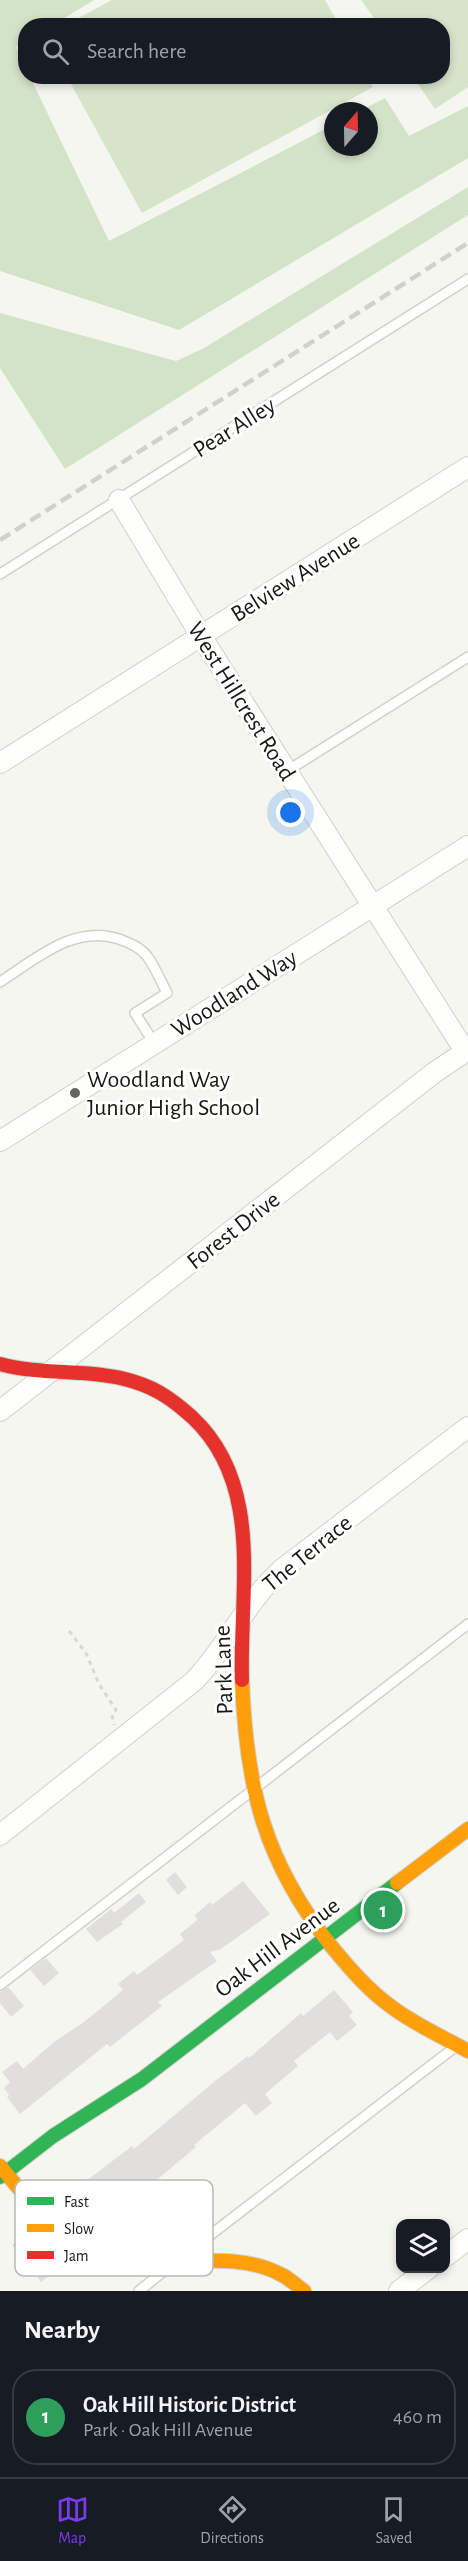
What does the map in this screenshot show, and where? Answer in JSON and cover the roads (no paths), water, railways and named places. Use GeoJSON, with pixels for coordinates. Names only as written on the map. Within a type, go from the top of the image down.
{"type":"FeatureCollection","features":[{"type":"Feature","properties":{"kind":"street","name":"Belview Avenue"},"geometry":{"type":"LineString","coordinates":[[0,763],[468,467]]}},
{"type":"Feature","properties":{"kind":"street","name":"West Hillcrest Road"},"geometry":{"type":"LineString","coordinates":[[118,500],[201,636],[467,1051]]}},
{"type":"Feature","properties":{"kind":"street","name":"Woodland Way"},"geometry":{"type":"LineString","coordinates":[[0,1141],[468,846]]}},
{"type":"Feature","properties":{"kind":"street","name":"Forest Drive"},"geometry":{"type":"LineString","coordinates":[[0,1411],[467,1051]]}},
{"type":"Feature","properties":{"kind":"street","name":"Park Lane"},"geometry":{"type":"LineString","coordinates":[[0,1364],[15,1369],[99,1374],[154,1390],[173,1401],[201,1425],[222,1453],[236,1484],[244,1520],[243,1678],[255,1788],[266,1834],[279,1868],[288,1886],[353,1974],[407,2019],[464,2044]]}},
{"type":"Feature","properties":{"kind":"street","name":"The Terrace"},"geometry":{"type":"LineString","coordinates":[[0,1835],[171,1702],[206,1669],[260,1590],[282,1570],[468,1427]]}},
{"type":"Feature","properties":{"kind":"street","name":"Oak Hill Avenue"},"geometry":{"type":"LineString","coordinates":[[2,2172],[142,2079],[468,1829]]}},
{"type":"Feature","properties":{"kind":"street","name":"Oak Hill Avenue"},"geometry":{"type":"LineString","coordinates":[[82,2134],[142,2079]]}},
{"type":"Feature","properties":{"kind":"street"},"geometry":{"type":"LineString","coordinates":[[2,2172],[15,2185]]}},
{"type":"Feature","properties":{"kind":"street"},"geometry":{"type":"LineString","coordinates":[[450,2253],[468,2239]]}},
{"type":"Feature","properties":{"kind":"street"},"geometry":{"type":"LineString","coordinates":[[213,2261],[258,2267],[281,2276],[304,2291]]}},
{"type":"Feature","properties":{"kind":"street"},"geometry":{"type":"LineString","coordinates":[[399,2291],[422,2273]]}},
{"type":"Feature","properties":{"kind":"lane","name":"Pear Alley"},"geometry":{"type":"LineString","coordinates":[[0,574],[468,279]]}},
{"type":"Feature","properties":{"kind":"lane"},"geometry":{"type":"LineString","coordinates":[[287,771],[468,657]]}},
{"type":"Feature","properties":{"kind":"lane"},"geometry":{"type":"LineString","coordinates":[[0,982],[70,939],[89,935],[109,936],[133,944],[146,955],[167,993],[135,1013],[154,1043]]}},
{"type":"Feature","properties":{"kind":"lane"},"geometry":{"type":"LineString","coordinates":[[0,1985],[468,1624]]}},
{"type":"Feature","properties":{"kind":"lane"},"geometry":{"type":"LineString","coordinates":[[213,2234],[464,2044]]}},
{"type":"Feature","properties":{"kind":"lane"},"geometry":{"type":"LineString","coordinates":[[139,2291],[158,2276]]}},
{"type":"Feature","properties":{"kind":"railway"},"geometry":{"type":"LineString","coordinates":[[0,540],[468,243]]}},
{"type":"Feature","properties":{"kind":"place","name":"Woodland Way Junior High School"},"geometry":{"type":"Point","coordinates":[75,1093]}},
{"type":"Feature","properties":{"kind":"place","name":"Oak Hill Historic District"},"geometry":{"type":"Point","coordinates":[383,1910]}}]}
